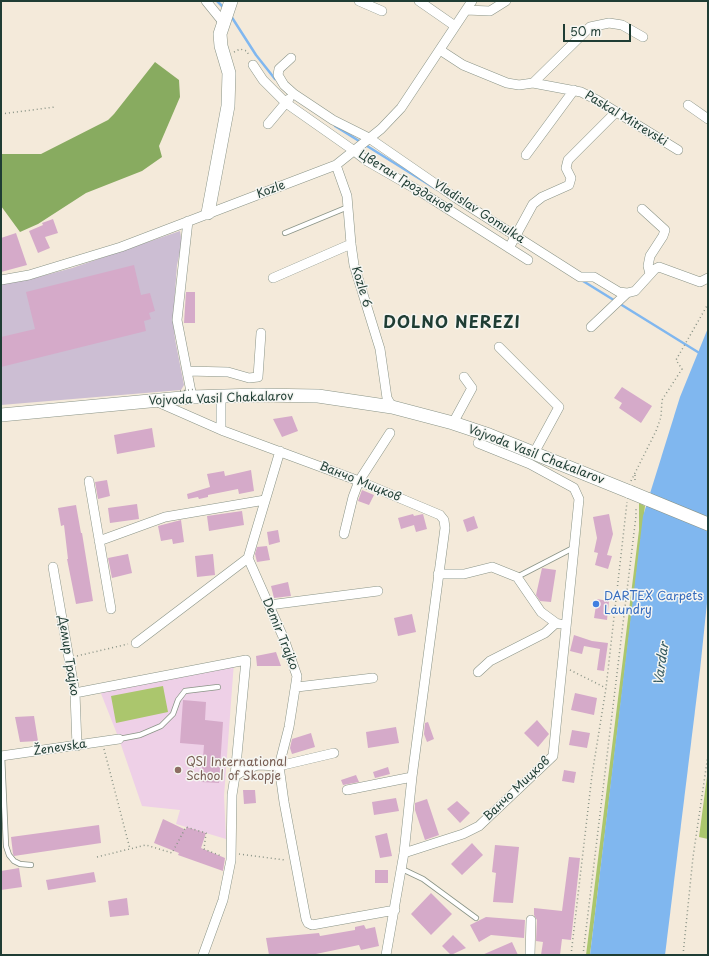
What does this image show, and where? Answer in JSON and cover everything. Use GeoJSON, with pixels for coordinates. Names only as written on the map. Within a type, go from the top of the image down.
{"type":"FeatureCollection","features":[{"type":"Feature","properties":{"kind":"street"},"geometry":{"type":"LineString","coordinates":[[206,1],[223,22]]}},
{"type":"Feature","properties":{"kind":"street"},"geometry":{"type":"LineString","coordinates":[[208,212],[228,106],[229,73],[221,46],[220,34],[231,1]]}},
{"type":"Feature","properties":{"kind":"street"},"geometry":{"type":"LineString","coordinates":[[359,1],[382,11]]}},
{"type":"Feature","properties":{"kind":"street"},"geometry":{"type":"LineString","coordinates":[[419,1],[455,26]]}},
{"type":"Feature","properties":{"kind":"street","name":"Kozle"},"geometry":{"type":"LineString","coordinates":[[1,280],[29,275],[72,263],[336,165],[392,119],[401,108],[472,1]]}},
{"type":"Feature","properties":{"kind":"street"},"geometry":{"type":"LineString","coordinates":[[466,10],[490,11],[506,1]]}},
{"type":"Feature","properties":{"kind":"street"},"geometry":{"type":"LineString","coordinates":[[533,83],[590,27],[609,23],[622,25],[643,37]]}},
{"type":"Feature","properties":{"kind":"street","name":"Paskal Mitrevski"},"geometry":{"type":"LineString","coordinates":[[440,50],[463,65],[506,83],[519,85],[533,83],[574,90],[597,100],[678,150]]}},
{"type":"Feature","properties":{"kind":"street","name":"Vladislav Gomulka"},"geometry":{"type":"LineString","coordinates":[[291,58],[279,69],[278,75],[284,85],[294,94],[332,120],[369,138],[468,206],[580,276],[594,277],[619,292],[627,293]]}},
{"type":"Feature","properties":{"kind":"street","name":"Цветан Грозданов"},"geometry":{"type":"LineString","coordinates":[[254,65],[264,80],[286,103],[354,150],[366,161],[421,192],[528,260]]}},
{"type":"Feature","properties":{"kind":"street"},"geometry":{"type":"LineString","coordinates":[[526,155],[574,90]]}},
{"type":"Feature","properties":{"kind":"street"},"geometry":{"type":"LineString","coordinates":[[268,124],[294,94]]}},
{"type":"Feature","properties":{"kind":"street"},"geometry":{"type":"LineString","coordinates":[[688,105],[708,120]]}},
{"type":"Feature","properties":{"kind":"street"},"geometry":{"type":"LineString","coordinates":[[509,248],[517,236],[533,204],[542,197],[569,185],[571,178],[566,168],[568,160],[616,112]]}},
{"type":"Feature","properties":{"kind":"street","name":"Kozle 6"},"geometry":{"type":"LineString","coordinates":[[336,165],[344,186],[348,207],[350,244],[356,273],[380,349],[387,398],[392,407]]}},
{"type":"Feature","properties":{"kind":"street"},"geometry":{"type":"LineString","coordinates":[[421,192],[429,179]]}},
{"type":"Feature","properties":{"kind":"street"},"geometry":{"type":"LineString","coordinates":[[642,209],[665,230],[663,236],[650,256],[648,266],[650,274]]}},
{"type":"Feature","properties":{"kind":"street"},"geometry":{"type":"LineString","coordinates":[[188,221],[187,244],[182,262],[177,320],[187,371],[194,393]]}},
{"type":"Feature","properties":{"kind":"street"},"geometry":{"type":"LineString","coordinates":[[273,278],[350,244]]}},
{"type":"Feature","properties":{"kind":"street"},"geometry":{"type":"LineString","coordinates":[[591,327],[627,293],[635,291],[655,269],[664,268],[700,282],[708,278]]}},
{"type":"Feature","properties":{"kind":"street"},"geometry":{"type":"LineString","coordinates":[[187,371],[228,372],[249,378],[258,377],[261,333]]}},
{"type":"Feature","properties":{"kind":"street"},"geometry":{"type":"LineString","coordinates":[[499,347],[559,407],[534,453]]}},
{"type":"Feature","properties":{"kind":"street"},"geometry":{"type":"LineString","coordinates":[[453,423],[472,388],[464,377]]}},
{"type":"Feature","properties":{"kind":"street","name":"Vojvoda Vasil Chakalarov"},"geometry":{"type":"LineString","coordinates":[[1,415],[153,401],[194,393],[221,397],[257,395],[318,396],[392,407],[490,434],[628,497],[708,524]]}},
{"type":"Feature","properties":{"kind":"street"},"geometry":{"type":"LineString","coordinates":[[221,397],[221,430]]}},
{"type":"Feature","properties":{"kind":"street","name":"Ванчо Мицков"},"geometry":{"type":"LineString","coordinates":[[153,401],[221,430],[359,481],[442,517],[445,528],[412,777],[402,869],[386,955]]}},
{"type":"Feature","properties":{"kind":"street"},"geometry":{"type":"LineString","coordinates":[[344,534],[353,497],[359,481],[390,434]]}},
{"type":"Feature","properties":{"kind":"street","name":"Ванчо Мицков"},"geometry":{"type":"LineString","coordinates":[[404,853],[463,834],[479,826],[553,756],[563,668],[565,625],[575,547],[579,499],[574,488],[530,464],[478,444]]}},
{"type":"Feature","properties":{"kind":"street"},"geometry":{"type":"LineString","coordinates":[[136,642],[248,558],[280,451]]}},
{"type":"Feature","properties":{"kind":"street"},"geometry":{"type":"LineString","coordinates":[[89,481],[111,609]]}},
{"type":"Feature","properties":{"kind":"street"},"geometry":{"type":"LineString","coordinates":[[99,541],[165,517],[265,500]]}},
{"type":"Feature","properties":{"kind":"street","name":"Demir Trajko"},"geometry":{"type":"LineString","coordinates":[[248,558],[294,664],[297,676],[297,687],[279,766],[284,802],[308,923],[312,925],[395,910]]}},
{"type":"Feature","properties":{"kind":"street","name":"Демир Трајко"},"geometry":{"type":"LineString","coordinates":[[53,567],[75,693],[76,746]]}},
{"type":"Feature","properties":{"kind":"street"},"geometry":{"type":"LineString","coordinates":[[438,574],[464,574],[492,567],[517,577],[531,600],[541,612],[556,623],[565,625]]}},
{"type":"Feature","properties":{"kind":"street"},"geometry":{"type":"LineString","coordinates":[[269,605],[378,591]]}},
{"type":"Feature","properties":{"kind":"street"},"geometry":{"type":"LineString","coordinates":[[478,672],[490,661],[545,633],[556,623]]}},
{"type":"Feature","properties":{"kind":"street"},"geometry":{"type":"LineString","coordinates":[[75,693],[246,660],[242,713],[232,795],[231,857],[223,900],[203,955]]}},
{"type":"Feature","properties":{"kind":"street"},"geometry":{"type":"LineString","coordinates":[[297,687],[373,678]]}},
{"type":"Feature","properties":{"kind":"street","name":"Ženevska"},"geometry":{"type":"LineString","coordinates":[[1,755],[119,739]]}},
{"type":"Feature","properties":{"kind":"street"},"geometry":{"type":"LineString","coordinates":[[235,776],[246,769],[258,765],[279,766],[334,753]]}},
{"type":"Feature","properties":{"kind":"street"},"geometry":{"type":"LineString","coordinates":[[347,790],[412,777]]}},
{"type":"Feature","properties":{"kind":"street"},"geometry":{"type":"LineString","coordinates":[[530,955],[531,920]]}},
{"type":"Feature","properties":{"kind":"lane"},"geometry":{"type":"LineString","coordinates":[[285,233],[348,207]]}},
{"type":"Feature","properties":{"kind":"lane"},"geometry":{"type":"LineString","coordinates":[[517,577],[575,547]]}},
{"type":"Feature","properties":{"kind":"lane"},"geometry":{"type":"LineString","coordinates":[[119,739],[140,735],[161,726],[173,714],[178,700],[185,691],[218,687]]}},
{"type":"Feature","properties":{"kind":"lane"},"geometry":{"type":"LineString","coordinates":[[1,755],[6,846],[9,855],[14,861],[20,864],[31,865]]}},
{"type":"Feature","properties":{"kind":"lane"},"geometry":{"type":"LineString","coordinates":[[402,869],[423,879],[476,918]]}},
{"type":"Feature","properties":{"kind":"path"},"geometry":{"type":"LineString","coordinates":[[225,56],[240,49],[247,51],[254,65]]}},
{"type":"Feature","properties":{"kind":"path"},"geometry":{"type":"LineString","coordinates":[[1,114],[55,107]]}},
{"type":"Feature","properties":{"kind":"path"},"geometry":{"type":"LineString","coordinates":[[635,475],[656,432],[661,417],[662,400],[682,369],[676,360],[708,304]]}},
{"type":"Feature","properties":{"kind":"path"},"geometry":{"type":"LineString","coordinates":[[180,391],[194,393]]}},
{"type":"Feature","properties":{"kind":"path"},"geometry":{"type":"LineString","coordinates":[[571,955],[592,775],[606,688],[628,497]]}},
{"type":"Feature","properties":{"kind":"path"},"geometry":{"type":"LineString","coordinates":[[583,955],[636,516]]}},
{"type":"Feature","properties":{"kind":"path"},"geometry":{"type":"LineString","coordinates":[[70,658],[136,642]]}},
{"type":"Feature","properties":{"kind":"path"},"geometry":{"type":"LineString","coordinates":[[563,668],[576,671],[606,688]]}},
{"type":"Feature","properties":{"kind":"path"},"geometry":{"type":"LineString","coordinates":[[102,742],[130,849]]}},
{"type":"Feature","properties":{"kind":"path"},"geometry":{"type":"LineString","coordinates":[[683,955],[693,857],[708,755]]}},
{"type":"Feature","properties":{"kind":"path"},"geometry":{"type":"LineString","coordinates":[[97,857],[146,845],[172,854],[186,827],[206,833],[204,849],[231,857],[295,861]]}},
{"type":"Feature","properties":{"kind":"shaded area"},"geometry":{"type":"Polygon","coordinates":[[[180,231],[182,243],[177,265],[173,319],[175,339],[184,385],[181,390],[1,405],[1,284],[27,280],[72,268],[180,231]]]}},
{"type":"Feature","properties":{"kind":"shaded area","name":"QSI International School of Skopje"},"geometry":{"type":"Polygon","coordinates":[[[234,662],[224,796],[226,839],[176,824],[180,810],[142,806],[119,739],[100,691],[234,662]]]}},
{"type":"Feature","properties":{"kind":"green space"},"geometry":{"type":"Polygon","coordinates":[[[155,62],[179,80],[180,97],[159,146],[162,157],[142,171],[86,193],[38,224],[20,232],[1,206],[1,154],[41,154],[108,120],[155,62]]]}},
{"type":"Feature","properties":{"kind":"green space"},"geometry":{"type":"Polygon","coordinates":[[[639,503],[645,506],[590,955],[586,955],[639,530],[639,503]]]}},
{"type":"Feature","properties":{"kind":"green space"},"geometry":{"type":"Polygon","coordinates":[[[163,686],[168,712],[116,723],[111,696],[163,686]]]}},
{"type":"Feature","properties":{"kind":"green space"},"geometry":{"type":"Polygon","coordinates":[[[708,769],[708,839],[699,837],[708,769]]]}},
{"type":"Feature","properties":{"kind":"water","name":"Vardar"},"geometry":{"type":"Polygon","coordinates":[[[708,328],[708,593],[665,955],[590,955],[643,516],[680,397],[708,328]]]}},
{"type":"Feature","properties":{"kind":"building"},"geometry":{"type":"Polygon","coordinates":[[[53,219],[58,233],[45,237],[50,248],[38,253],[29,231],[43,225],[42,223],[53,219]]]}},
{"type":"Feature","properties":{"kind":"building"},"geometry":{"type":"Polygon","coordinates":[[[16,233],[27,265],[1,272],[1,238],[16,233]]]}},
{"type":"Feature","properties":{"kind":"building"},"geometry":{"type":"Polygon","coordinates":[[[134,265],[141,295],[150,293],[155,311],[149,313],[151,319],[144,321],[146,331],[1,367],[1,337],[35,329],[26,292],[134,265]]]}},
{"type":"Feature","properties":{"kind":"building"},"geometry":{"type":"Polygon","coordinates":[[[186,292],[195,292],[195,323],[184,323],[186,292]]]}},
{"type":"Feature","properties":{"kind":"building"},"geometry":{"type":"Polygon","coordinates":[[[622,387],[652,406],[641,423],[619,408],[622,403],[614,398],[622,387]]]}},
{"type":"Feature","properties":{"kind":"building"},"geometry":{"type":"Polygon","coordinates":[[[292,416],[298,431],[282,437],[273,419],[292,416]]]}},
{"type":"Feature","properties":{"kind":"building"},"geometry":{"type":"Polygon","coordinates":[[[152,428],[155,447],[117,454],[114,435],[152,428]]]}},
{"type":"Feature","properties":{"kind":"building"},"geometry":{"type":"Polygon","coordinates":[[[251,470],[254,491],[239,494],[238,489],[208,495],[208,497],[199,499],[198,497],[188,499],[187,494],[210,487],[207,474],[224,471],[225,476],[251,470]]]}},
{"type":"Feature","properties":{"kind":"building"},"geometry":{"type":"Polygon","coordinates":[[[107,480],[110,496],[98,499],[95,482],[107,480]]]}},
{"type":"Feature","properties":{"kind":"building"},"geometry":{"type":"Polygon","coordinates":[[[362,490],[374,495],[369,505],[358,501],[362,490]]]}},
{"type":"Feature","properties":{"kind":"building"},"geometry":{"type":"Polygon","coordinates":[[[137,504],[139,519],[110,523],[108,508],[137,504]]]}},
{"type":"Feature","properties":{"kind":"building"},"geometry":{"type":"Polygon","coordinates":[[[76,505],[93,601],[76,604],[67,559],[64,525],[61,526],[58,508],[76,505]]]}},
{"type":"Feature","properties":{"kind":"building"},"geometry":{"type":"Polygon","coordinates":[[[242,511],[244,525],[209,531],[207,516],[242,511]]]}},
{"type":"Feature","properties":{"kind":"building"},"geometry":{"type":"Polygon","coordinates":[[[413,514],[414,516],[423,514],[427,529],[416,532],[414,525],[401,529],[398,518],[413,514]]]}},
{"type":"Feature","properties":{"kind":"building"},"geometry":{"type":"Polygon","coordinates":[[[609,514],[613,534],[607,555],[612,556],[608,569],[595,565],[598,553],[594,552],[597,538],[593,517],[609,514]]]}},
{"type":"Feature","properties":{"kind":"building"},"geometry":{"type":"Polygon","coordinates":[[[474,516],[478,528],[467,532],[463,520],[474,516]]]}},
{"type":"Feature","properties":{"kind":"building"},"geometry":{"type":"Polygon","coordinates":[[[181,520],[184,542],[173,544],[172,539],[161,541],[158,526],[181,520]]]}},
{"type":"Feature","properties":{"kind":"building"},"geometry":{"type":"Polygon","coordinates":[[[278,530],[280,542],[269,545],[267,532],[278,530]]]}},
{"type":"Feature","properties":{"kind":"building"},"geometry":{"type":"Polygon","coordinates":[[[267,546],[270,560],[257,562],[255,554],[257,547],[267,546]]]}},
{"type":"Feature","properties":{"kind":"building"},"geometry":{"type":"Polygon","coordinates":[[[128,554],[132,573],[112,578],[108,558],[128,554]]]}},
{"type":"Feature","properties":{"kind":"building"},"geometry":{"type":"Polygon","coordinates":[[[213,554],[215,575],[197,577],[195,556],[213,554]]]}},
{"type":"Feature","properties":{"kind":"building"},"geometry":{"type":"Polygon","coordinates":[[[542,568],[556,570],[551,602],[540,601],[536,595],[542,568]]]}},
{"type":"Feature","properties":{"kind":"building"},"geometry":{"type":"Polygon","coordinates":[[[288,582],[291,596],[274,598],[271,586],[288,582]]]}},
{"type":"Feature","properties":{"kind":"building"},"geometry":{"type":"Polygon","coordinates":[[[597,599],[609,601],[607,620],[594,618],[597,599]]]}},
{"type":"Feature","properties":{"kind":"building"},"geometry":{"type":"Polygon","coordinates":[[[412,614],[416,632],[398,636],[394,618],[412,614]]]}},
{"type":"Feature","properties":{"kind":"building"},"geometry":{"type":"Polygon","coordinates":[[[574,635],[592,641],[608,643],[604,671],[597,670],[600,649],[584,646],[582,654],[570,651],[574,635]]]}},
{"type":"Feature","properties":{"kind":"building"},"geometry":{"type":"Polygon","coordinates":[[[276,652],[281,666],[257,666],[256,656],[276,652]]]}},
{"type":"Feature","properties":{"kind":"building"},"geometry":{"type":"Polygon","coordinates":[[[575,693],[597,698],[594,715],[571,710],[575,693]]]}},
{"type":"Feature","properties":{"kind":"building"},"geometry":{"type":"Polygon","coordinates":[[[183,700],[206,702],[205,720],[223,722],[219,783],[201,782],[204,745],[180,743],[183,700]]]}},
{"type":"Feature","properties":{"kind":"building"},"geometry":{"type":"Polygon","coordinates":[[[34,716],[38,741],[20,742],[15,717],[34,716]]]}},
{"type":"Feature","properties":{"kind":"building"},"geometry":{"type":"Polygon","coordinates":[[[537,720],[549,734],[538,747],[524,733],[537,720]]]}},
{"type":"Feature","properties":{"kind":"building"},"geometry":{"type":"Polygon","coordinates":[[[428,722],[434,739],[427,742],[424,734],[425,723],[428,722]]]}},
{"type":"Feature","properties":{"kind":"building"},"geometry":{"type":"Polygon","coordinates":[[[396,727],[399,743],[368,748],[366,732],[396,727]]]}},
{"type":"Feature","properties":{"kind":"building"},"geometry":{"type":"Polygon","coordinates":[[[572,730],[590,733],[587,748],[569,745],[572,730]]]}},
{"type":"Feature","properties":{"kind":"building"},"geometry":{"type":"Polygon","coordinates":[[[311,733],[315,747],[292,754],[290,748],[292,739],[311,733]]]}},
{"type":"Feature","properties":{"kind":"building"},"geometry":{"type":"Polygon","coordinates":[[[388,767],[390,774],[375,778],[373,772],[388,767]]]}},
{"type":"Feature","properties":{"kind":"building"},"geometry":{"type":"Polygon","coordinates":[[[564,770],[576,772],[574,783],[562,781],[564,770]]]}},
{"type":"Feature","properties":{"kind":"building"},"geometry":{"type":"Polygon","coordinates":[[[356,775],[359,782],[343,785],[341,780],[356,775]]]}},
{"type":"Feature","properties":{"kind":"building"},"geometry":{"type":"Polygon","coordinates":[[[243,790],[255,790],[256,803],[244,804],[243,790]]]}},
{"type":"Feature","properties":{"kind":"building"},"geometry":{"type":"Polygon","coordinates":[[[396,798],[399,811],[374,815],[372,802],[396,798]]]}},
{"type":"Feature","properties":{"kind":"building"},"geometry":{"type":"Polygon","coordinates":[[[427,799],[439,835],[425,840],[415,810],[415,803],[427,799]]]}},
{"type":"Feature","properties":{"kind":"building"},"geometry":{"type":"Polygon","coordinates":[[[457,801],[470,813],[460,823],[447,809],[457,801]]]}},
{"type":"Feature","properties":{"kind":"building"},"geometry":{"type":"Polygon","coordinates":[[[163,819],[186,830],[186,827],[206,833],[201,848],[225,858],[223,871],[178,855],[179,853],[154,843],[163,819]]]}},
{"type":"Feature","properties":{"kind":"building"},"geometry":{"type":"Polygon","coordinates":[[[99,825],[101,843],[14,856],[13,854],[11,837],[99,825]]]}},
{"type":"Feature","properties":{"kind":"building"},"geometry":{"type":"Polygon","coordinates":[[[387,833],[392,856],[380,858],[375,836],[387,833]]]}},
{"type":"Feature","properties":{"kind":"building"},"geometry":{"type":"Polygon","coordinates":[[[472,843],[483,855],[462,875],[451,864],[472,843]]]}},
{"type":"Feature","properties":{"kind":"building"},"geometry":{"type":"Polygon","coordinates":[[[495,845],[519,847],[513,903],[493,902],[496,873],[492,872],[495,845]]]}},
{"type":"Feature","properties":{"kind":"building"},"geometry":{"type":"Polygon","coordinates":[[[569,857],[580,858],[571,940],[562,939],[560,955],[541,955],[543,942],[536,941],[537,920],[534,915],[534,908],[562,911],[569,857]]]}},
{"type":"Feature","properties":{"kind":"building"},"geometry":{"type":"Polygon","coordinates":[[[19,868],[22,887],[1,890],[1,871],[19,868]]]}},
{"type":"Feature","properties":{"kind":"building"},"geometry":{"type":"Polygon","coordinates":[[[375,870],[388,870],[388,883],[375,883],[375,870]]]}},
{"type":"Feature","properties":{"kind":"building"},"geometry":{"type":"Polygon","coordinates":[[[94,872],[96,882],[48,890],[46,880],[94,872]]]}},
{"type":"Feature","properties":{"kind":"building"},"geometry":{"type":"Polygon","coordinates":[[[431,893],[452,914],[431,935],[411,914],[431,893]]]}},
{"type":"Feature","properties":{"kind":"building"},"geometry":{"type":"Polygon","coordinates":[[[127,898],[129,915],[110,917],[108,901],[127,898]]]}},
{"type":"Feature","properties":{"kind":"building"},"geometry":{"type":"Polygon","coordinates":[[[486,917],[525,920],[524,938],[491,935],[479,942],[470,925],[486,917]]]}},
{"type":"Feature","properties":{"kind":"building"},"geometry":{"type":"Polygon","coordinates":[[[364,925],[366,929],[375,927],[379,946],[361,950],[359,945],[311,955],[269,955],[266,938],[319,933],[320,936],[355,930],[355,927],[364,925]]]}},
{"type":"Feature","properties":{"kind":"building"},"geometry":{"type":"Polygon","coordinates":[[[453,935],[466,948],[451,955],[442,946],[453,935]]]}},
{"type":"Feature","properties":{"kind":"building"},"geometry":{"type":"Polygon","coordinates":[[[512,942],[518,955],[482,955],[512,942]]]}},
{"type":"Feature","properties":{"kind":"waterway"},"geometry":{"type":"LineString","coordinates":[[217,1],[225,9]]}},
{"type":"Feature","properties":{"kind":"waterway"},"geometry":{"type":"LineString","coordinates":[[231,16],[256,55],[275,79]]}},
{"type":"Feature","properties":{"kind":"waterway"},"geometry":{"type":"LineString","coordinates":[[335,126],[436,189]]}},
{"type":"Feature","properties":{"kind":"waterway"},"geometry":{"type":"LineString","coordinates":[[583,281],[701,354]]}},
{"type":"Feature","properties":{"kind":"place","name":"DARTEX Carpets Laundry"},"geometry":{"type":"Point","coordinates":[596,604]}},
{"type":"Feature","properties":{"kind":"place","name":"QSI International School of Skopje"},"geometry":{"type":"Point","coordinates":[178,770]}},
{"type":"Feature","properties":{"kind":"district","name":"DOLNO NEREZI"},"geometry":{"type":"Point","coordinates":[452,324]}}]}
